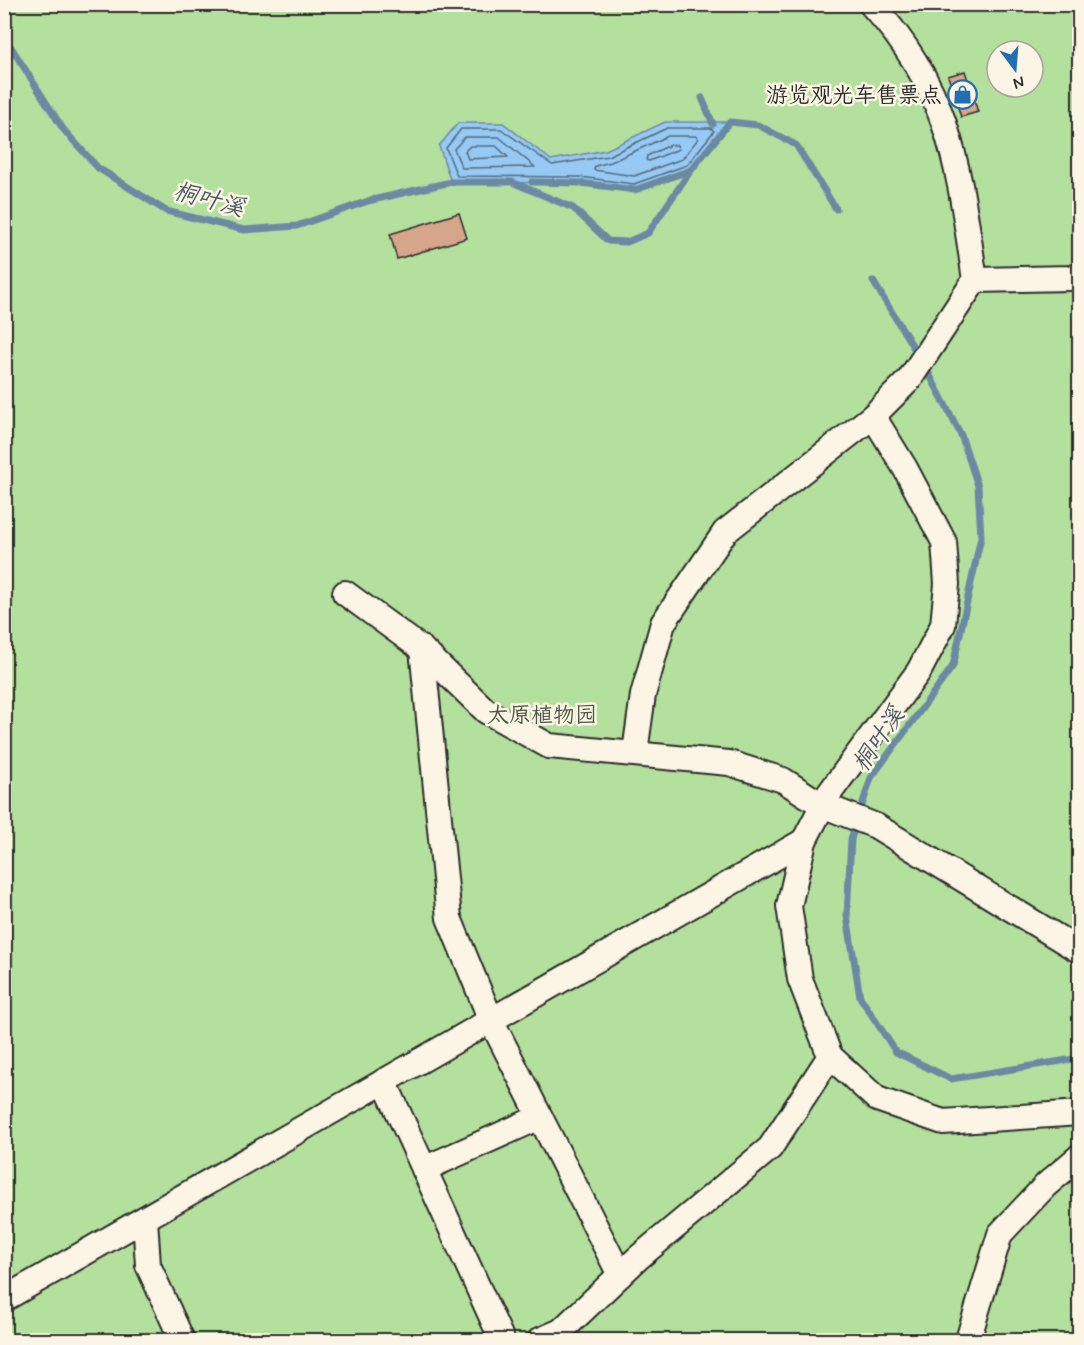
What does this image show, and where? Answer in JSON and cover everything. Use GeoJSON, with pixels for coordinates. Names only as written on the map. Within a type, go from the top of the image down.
{"type":"FeatureCollection","features":[{"type":"Feature","properties":{"kind":"lane"},"geometry":{"type":"LineString","coordinates":[[635,752],[643,695],[663,623],[725,532],[873,416],[909,380],[975,280],[957,163],[945,119],[927,80],[891,26],[871,4]]}},
{"type":"Feature","properties":{"kind":"lane"},"geometry":{"type":"LineString","coordinates":[[975,280],[1080,275]]}},
{"type":"Feature","properties":{"kind":"lane"},"geometry":{"type":"LineString","coordinates":[[4,1299],[804,841],[830,808],[919,671],[943,625],[947,584],[944,542],[905,468],[873,416]]}},
{"type":"Feature","properties":{"kind":"lane"},"geometry":{"type":"LineString","coordinates":[[345,593],[422,649],[486,711],[549,746],[635,752],[729,763],[783,780],[830,808],[876,826],[1080,951]]}},
{"type":"Feature","properties":{"kind":"lane"},"geometry":{"type":"LineString","coordinates":[[422,649],[449,918],[491,1020],[620,1275]]}},
{"type":"Feature","properties":{"kind":"lane"},"geometry":{"type":"LineString","coordinates":[[804,841],[789,906],[800,980],[830,1056],[877,1099],[943,1122],[1080,1113]]}},
{"type":"Feature","properties":{"kind":"lane"},"geometry":{"type":"LineString","coordinates":[[540,1341],[561,1331],[620,1275],[770,1148],[830,1056]]}},
{"type":"Feature","properties":{"kind":"lane"},"geometry":{"type":"LineString","coordinates":[[384,1081],[502,1341]]}},
{"type":"Feature","properties":{"kind":"lane"},"geometry":{"type":"LineString","coordinates":[[424,1170],[540,1117]]}},
{"type":"Feature","properties":{"kind":"lane"},"geometry":{"type":"LineString","coordinates":[[968,1341],[1000,1234],[1047,1185],[1080,1156]]}},
{"type":"Feature","properties":{"kind":"lane"},"geometry":{"type":"LineString","coordinates":[[145,1219],[148,1265],[182,1341]]}},
{"type":"Feature","properties":{"kind":"green space","name":"太原植物园"},"geometry":{"type":"Polygon","coordinates":[[[5,5],[1079,5],[1079,1340],[5,1340],[5,5]]]}},
{"type":"Feature","properties":{"kind":"water"},"geometry":{"type":"Polygon","coordinates":[[[665,122],[730,122],[691,170],[635,190],[580,183],[451,182],[439,146],[458,123],[503,123],[551,160],[606,150],[665,122]]]}},
{"type":"Feature","properties":{"kind":"building","name":"游览观光车售票点"},"geometry":{"type":"Polygon","coordinates":[[[965,71],[978,112],[961,117],[948,76],[965,71]]]}},
{"type":"Feature","properties":{"kind":"building"},"geometry":{"type":"Polygon","coordinates":[[[459,213],[467,238],[397,259],[390,234],[459,213]]]}},
{"type":"Feature","properties":{"kind":"waterway","name":"桐叶溪"},"geometry":{"type":"LineString","coordinates":[[4,36],[63,129],[98,168],[166,211],[244,230],[297,226],[368,201],[451,182],[512,182],[573,208],[608,241],[627,242],[648,233],[691,170],[730,122],[758,125],[796,145],[836,209]]}},
{"type":"Feature","properties":{"kind":"waterway","name":"桐叶溪"},"geometry":{"type":"LineString","coordinates":[[702,98],[713,124]]}},
{"type":"Feature","properties":{"kind":"waterway","name":"桐叶溪"},"geometry":{"type":"LineString","coordinates":[[532,182],[580,183],[635,190],[691,170]]}},
{"type":"Feature","properties":{"kind":"waterway","name":"桐叶溪"},"geometry":{"type":"LineString","coordinates":[[873,281],[918,355]]}},
{"type":"Feature","properties":{"kind":"waterway","name":"桐叶溪"},"geometry":{"type":"LineString","coordinates":[[924,364],[961,435],[978,486],[981,537],[953,666],[871,778],[851,839],[847,916],[860,997],[896,1052],[951,1079],[1080,1058]]}},
{"type":"Feature","properties":{"kind":"place","name":"游览观光车售票点"},"geometry":{"type":"Point","coordinates":[963,94]}}]}
